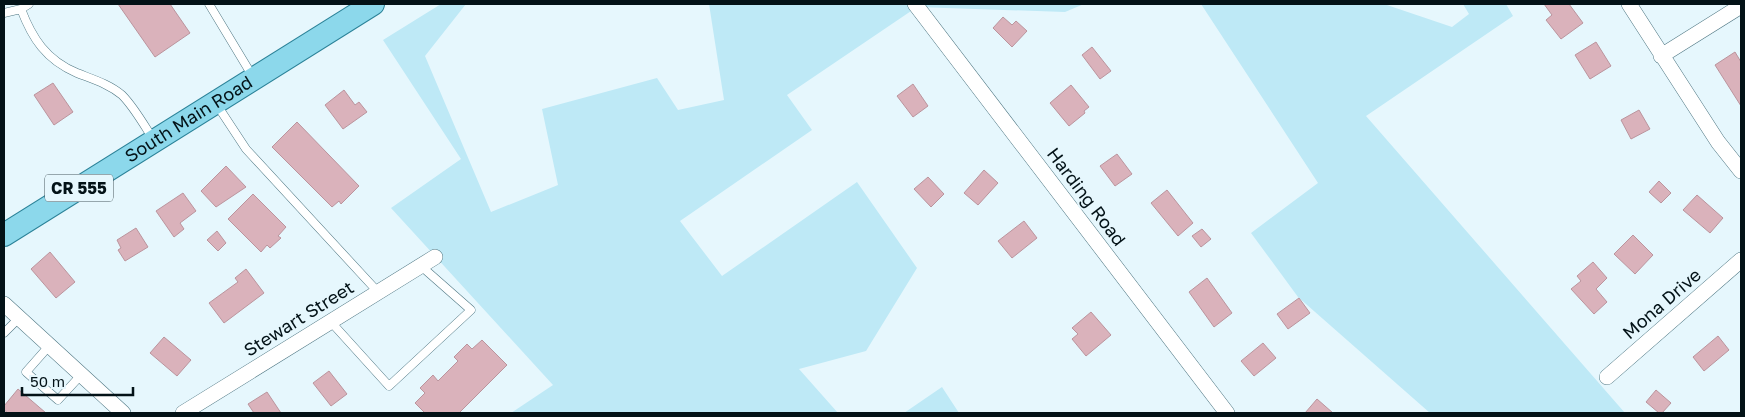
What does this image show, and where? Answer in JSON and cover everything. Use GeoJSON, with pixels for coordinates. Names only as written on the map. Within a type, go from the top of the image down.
{"type":"FeatureCollection","features":[{"type":"Feature","properties":{"kind":"main road","name":"South Main Road"},"geometry":{"type":"LineString","coordinates":[[8,230],[373,4]]}},
{"type":"Feature","properties":{"kind":"street","name":"Harding Road"},"geometry":{"type":"LineString","coordinates":[[914,4],[1227,413]]}},
{"type":"Feature","properties":{"kind":"street"},"geometry":{"type":"LineString","coordinates":[[1629,4],[1718,142],[1741,171]]}},
{"type":"Feature","properties":{"kind":"street"},"geometry":{"type":"LineString","coordinates":[[1661,56],[1741,6]]}},
{"type":"Feature","properties":{"kind":"street","name":"Stewart Street"},"geometry":{"type":"LineString","coordinates":[[183,413],[435,257]]}},
{"type":"Feature","properties":{"kind":"street","name":"Mona Drive"},"geometry":{"type":"LineString","coordinates":[[1606,377],[1741,260]]}},
{"type":"Feature","properties":{"kind":"street"},"geometry":{"type":"LineString","coordinates":[[4,304],[123,413]]}},
{"type":"Feature","properties":{"kind":"lane"},"geometry":{"type":"LineString","coordinates":[[4,13],[29,4]]}},
{"type":"Feature","properties":{"kind":"lane"},"geometry":{"type":"LineString","coordinates":[[209,4],[254,78]]}},
{"type":"Feature","properties":{"kind":"lane"},"geometry":{"type":"LineString","coordinates":[[21,8],[30,31],[49,56],[75,72],[96,80],[121,95],[155,140]]}},
{"type":"Feature","properties":{"kind":"lane"},"geometry":{"type":"LineString","coordinates":[[215,102],[246,149],[378,292]]}},
{"type":"Feature","properties":{"kind":"lane"},"geometry":{"type":"LineString","coordinates":[[331,322],[389,386],[471,310],[421,266]]}},
{"type":"Feature","properties":{"kind":"lane"},"geometry":{"type":"LineString","coordinates":[[4,333],[19,318]]}},
{"type":"Feature","properties":{"kind":"lane"},"geometry":{"type":"LineString","coordinates":[[49,346],[26,372],[58,400],[81,375]]}},
{"type":"Feature","properties":{"kind":"shaded area"},"geometry":{"type":"Polygon","coordinates":[[[441,4],[466,4],[425,56],[491,212],[558,185],[542,109],[657,78],[678,110],[724,100],[709,4],[1084,4],[1065,12],[917,7],[787,95],[812,130],[680,221],[722,276],[857,182],[917,268],[866,351],[799,369],[838,413],[511,413],[553,385],[391,208],[461,159],[383,40],[441,4]]]}},
{"type":"Feature","properties":{"kind":"shaded area"},"geometry":{"type":"Polygon","coordinates":[[[1201,4],[1384,4],[1452,27],[1469,14],[1463,4],[1506,4],[1513,16],[1366,116],[1625,413],[1430,413],[1298,297],[1251,233],[1318,183],[1201,4]]]}},
{"type":"Feature","properties":{"kind":"shaded area"},"geometry":{"type":"Polygon","coordinates":[[[942,387],[959,413],[904,413],[942,387]]]}},
{"type":"Feature","properties":{"kind":"building"},"geometry":{"type":"Polygon","coordinates":[[[118,4],[170,4],[190,33],[155,57],[118,4]]]}},
{"type":"Feature","properties":{"kind":"building"},"geometry":{"type":"Polygon","coordinates":[[[1544,4],[1569,4],[1583,23],[1561,39],[1546,20],[1552,15],[1544,4]]]}},
{"type":"Feature","properties":{"kind":"building"},"geometry":{"type":"Polygon","coordinates":[[[1003,17],[1012,25],[1016,21],[1027,31],[1012,47],[993,28],[1003,17]]]}},
{"type":"Feature","properties":{"kind":"building"},"geometry":{"type":"Polygon","coordinates":[[[1596,42],[1611,66],[1590,79],[1575,55],[1596,42]]]}},
{"type":"Feature","properties":{"kind":"building"},"geometry":{"type":"Polygon","coordinates":[[[1092,47],[1111,71],[1100,79],[1082,55],[1092,47]]]}},
{"type":"Feature","properties":{"kind":"building"},"geometry":{"type":"Polygon","coordinates":[[[1735,52],[1741,62],[1741,106],[1715,65],[1735,52]]]}},
{"type":"Feature","properties":{"kind":"building"},"geometry":{"type":"Polygon","coordinates":[[[53,83],[73,112],[54,125],[34,95],[53,83]]]}},
{"type":"Feature","properties":{"kind":"building"},"geometry":{"type":"Polygon","coordinates":[[[913,84],[928,106],[913,117],[897,96],[913,84]]]}},
{"type":"Feature","properties":{"kind":"building"},"geometry":{"type":"Polygon","coordinates":[[[1071,85],[1089,107],[1084,111],[1085,113],[1069,126],[1050,103],[1071,85]]]}},
{"type":"Feature","properties":{"kind":"building"},"geometry":{"type":"Polygon","coordinates":[[[344,90],[355,105],[359,102],[367,112],[343,129],[325,105],[344,90]]]}},
{"type":"Feature","properties":{"kind":"building"},"geometry":{"type":"Polygon","coordinates":[[[1639,110],[1650,129],[1631,139],[1621,120],[1639,110]]]}},
{"type":"Feature","properties":{"kind":"building"},"geometry":{"type":"Polygon","coordinates":[[[297,122],[359,186],[341,204],[339,201],[332,207],[272,147],[297,122]]]}},
{"type":"Feature","properties":{"kind":"building"},"geometry":{"type":"Polygon","coordinates":[[[1117,154],[1132,174],[1115,186],[1100,166],[1117,154]]]}},
{"type":"Feature","properties":{"kind":"building"},"geometry":{"type":"Polygon","coordinates":[[[226,166],[246,187],[216,207],[201,191],[226,166]]]}},
{"type":"Feature","properties":{"kind":"building"},"geometry":{"type":"Polygon","coordinates":[[[984,170],[998,183],[978,205],[964,193],[984,170]]]}},
{"type":"Feature","properties":{"kind":"building"},"geometry":{"type":"Polygon","coordinates":[[[928,177],[944,194],[931,207],[914,189],[928,177]]]}},
{"type":"Feature","properties":{"kind":"building"},"geometry":{"type":"Polygon","coordinates":[[[1659,181],[1671,193],[1661,203],[1649,192],[1659,181]]]}},
{"type":"Feature","properties":{"kind":"building"},"geometry":{"type":"Polygon","coordinates":[[[1167,190],[1193,223],[1178,236],[1151,203],[1167,190]]]}},
{"type":"Feature","properties":{"kind":"building"},"geometry":{"type":"Polygon","coordinates":[[[183,193],[196,211],[180,223],[184,229],[174,237],[156,211],[183,193]]]}},
{"type":"Feature","properties":{"kind":"building"},"geometry":{"type":"Polygon","coordinates":[[[253,194],[286,227],[278,236],[281,238],[270,248],[267,245],[261,252],[228,219],[253,194]]]}},
{"type":"Feature","properties":{"kind":"building"},"geometry":{"type":"Polygon","coordinates":[[[1697,195],[1723,218],[1710,233],[1683,210],[1697,195]]]}},
{"type":"Feature","properties":{"kind":"building"},"geometry":{"type":"Polygon","coordinates":[[[1024,221],[1037,238],[1012,258],[998,241],[1024,221]]]}},
{"type":"Feature","properties":{"kind":"building"},"geometry":{"type":"Polygon","coordinates":[[[136,228],[148,247],[125,261],[118,250],[121,248],[117,240],[136,228]]]}},
{"type":"Feature","properties":{"kind":"building"},"geometry":{"type":"Polygon","coordinates":[[[1202,229],[1211,239],[1201,247],[1192,236],[1202,229]]]}},
{"type":"Feature","properties":{"kind":"building"},"geometry":{"type":"Polygon","coordinates":[[[217,231],[226,243],[218,251],[207,240],[217,231]]]}},
{"type":"Feature","properties":{"kind":"building"},"geometry":{"type":"Polygon","coordinates":[[[1633,235],[1653,255],[1635,274],[1614,254],[1633,235]]]}},
{"type":"Feature","properties":{"kind":"building"},"geometry":{"type":"Polygon","coordinates":[[[50,252],[75,282],[56,298],[31,269],[50,252]]]}},
{"type":"Feature","properties":{"kind":"building"},"geometry":{"type":"Polygon","coordinates":[[[1593,262],[1607,278],[1596,289],[1607,302],[1594,314],[1571,289],[1581,281],[1577,276],[1593,262]]]}},
{"type":"Feature","properties":{"kind":"building"},"geometry":{"type":"Polygon","coordinates":[[[246,269],[264,293],[224,323],[209,303],[238,282],[235,278],[246,269]]]}},
{"type":"Feature","properties":{"kind":"building"},"geometry":{"type":"Polygon","coordinates":[[[1207,278],[1232,313],[1214,327],[1189,292],[1207,278]]]}},
{"type":"Feature","properties":{"kind":"building"},"geometry":{"type":"Polygon","coordinates":[[[1299,298],[1310,313],[1288,329],[1277,314],[1299,298]]]}},
{"type":"Feature","properties":{"kind":"building"},"geometry":{"type":"Polygon","coordinates":[[[1091,312],[1111,335],[1086,356],[1072,339],[1078,334],[1072,328],[1091,312]]]}},
{"type":"Feature","properties":{"kind":"building"},"geometry":{"type":"Polygon","coordinates":[[[1718,336],[1729,350],[1704,371],[1693,357],[1718,336]]]}},
{"type":"Feature","properties":{"kind":"building"},"geometry":{"type":"Polygon","coordinates":[[[164,337],[191,360],[177,376],[150,353],[164,337]]]}},
{"type":"Feature","properties":{"kind":"building"},"geometry":{"type":"Polygon","coordinates":[[[482,340],[507,365],[459,413],[425,413],[415,403],[425,393],[420,388],[433,375],[438,381],[458,361],[454,357],[467,344],[472,349],[482,340]]]}},
{"type":"Feature","properties":{"kind":"building"},"geometry":{"type":"Polygon","coordinates":[[[1263,343],[1276,358],[1254,376],[1241,361],[1263,343]]]}},
{"type":"Feature","properties":{"kind":"building"},"geometry":{"type":"Polygon","coordinates":[[[329,371],[347,394],[331,406],[313,383],[329,371]]]}},
{"type":"Feature","properties":{"kind":"building"},"geometry":{"type":"Polygon","coordinates":[[[18,389],[46,413],[8,413],[4,410],[4,406],[18,389]]]}},
{"type":"Feature","properties":{"kind":"building"},"geometry":{"type":"Polygon","coordinates":[[[1656,390],[1671,403],[1662,413],[1659,413],[1646,402],[1656,390]]]}},
{"type":"Feature","properties":{"kind":"building"},"geometry":{"type":"Polygon","coordinates":[[[267,392],[281,413],[254,413],[248,404],[267,392]]]}},
{"type":"Feature","properties":{"kind":"building"},"geometry":{"type":"Polygon","coordinates":[[[1317,399],[1333,413],[1305,413],[1317,399]]]}}]}
